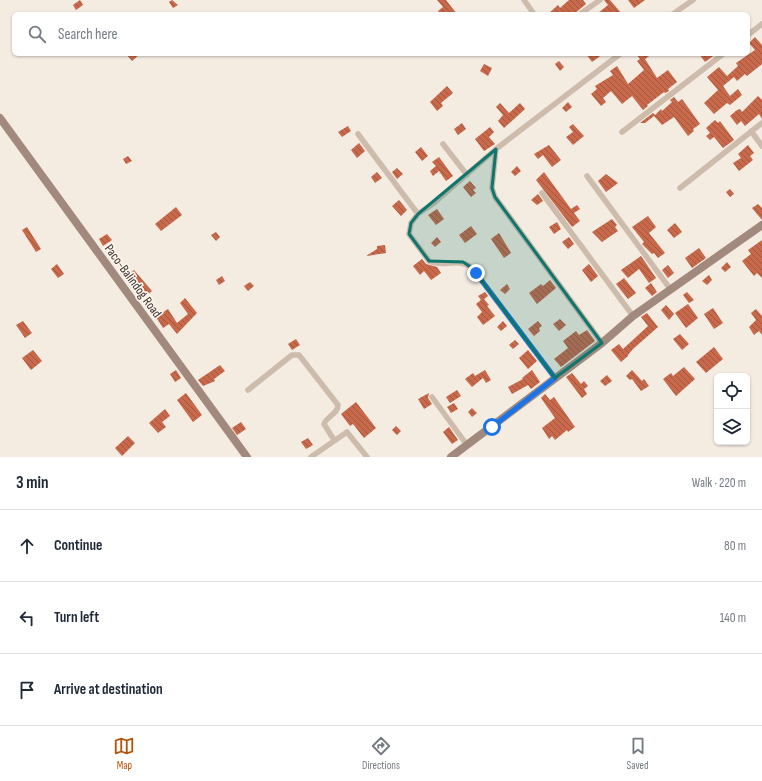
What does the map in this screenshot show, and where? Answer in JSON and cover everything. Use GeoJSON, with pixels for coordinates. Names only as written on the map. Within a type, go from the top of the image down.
{"type":"FeatureCollection","features":[{"type":"Feature","properties":{"kind":"street"},"geometry":{"type":"LineString","coordinates":[[524,0],[533,12]]}},
{"type":"Feature","properties":{"kind":"street"},"geometry":{"type":"LineString","coordinates":[[583,12],[600,0]]}},
{"type":"Feature","properties":{"kind":"street"},"geometry":{"type":"LineString","coordinates":[[676,12],[693,0]]}},
{"type":"Feature","properties":{"kind":"street"},"geometry":{"type":"LineString","coordinates":[[750,33],[762,24]]}},
{"type":"Feature","properties":{"kind":"street"},"geometry":{"type":"LineString","coordinates":[[555,378],[472,268],[463,262],[433,263],[425,257],[409,234],[411,223],[418,214],[467,175],[496,149],[617,56]]}},
{"type":"Feature","properties":{"kind":"street"},"geometry":{"type":"LineString","coordinates":[[622,132],[720,56]]}},
{"type":"Feature","properties":{"kind":"street","name":"Paco-Balindog Road"},"geometry":{"type":"LineString","coordinates":[[0,118],[247,457]]}},
{"type":"Feature","properties":{"kind":"street"},"geometry":{"type":"LineString","coordinates":[[680,188],[762,123]]}},
{"type":"Feature","properties":{"kind":"street"},"geometry":{"type":"LineString","coordinates":[[751,131],[762,146]]}},
{"type":"Feature","properties":{"kind":"street"},"geometry":{"type":"LineString","coordinates":[[358,134],[418,214]]}},
{"type":"Feature","properties":{"kind":"street"},"geometry":{"type":"LineString","coordinates":[[443,144],[467,175]]}},
{"type":"Feature","properties":{"kind":"street"},"geometry":{"type":"LineString","coordinates":[[496,149],[492,188],[495,197],[602,343]]}},
{"type":"Feature","properties":{"kind":"street"},"geometry":{"type":"LineString","coordinates":[[587,176],[671,290]]}},
{"type":"Feature","properties":{"kind":"street"},"geometry":{"type":"LineString","coordinates":[[542,193],[633,316]]}},
{"type":"Feature","properties":{"kind":"street"},"geometry":{"type":"LineString","coordinates":[[451,457],[602,343],[633,316],[761,228]]}},
{"type":"Feature","properties":{"kind":"street"},"geometry":{"type":"LineString","coordinates":[[248,390],[292,356],[299,355],[338,405],[336,411],[324,424],[334,440]]}},
{"type":"Feature","properties":{"kind":"street"},"geometry":{"type":"LineString","coordinates":[[432,397],[467,445]]}},
{"type":"Feature","properties":{"kind":"street"},"geometry":{"type":"LineString","coordinates":[[311,457],[347,432],[367,457]]}},
{"type":"Feature","properties":{"kind":"highlighted area"},"geometry":{"type":"Polygon","coordinates":[[[496,149],[492,188],[495,197],[602,343],[555,378],[472,268],[463,262],[429,261],[409,234],[411,223],[418,214],[496,149]]]}},
{"type":"Feature","properties":{"kind":"building"},"geometry":{"type":"Polygon","coordinates":[[[80,0],[83,5],[76,10],[73,5],[80,0]]]}},
{"type":"Feature","properties":{"kind":"building"},"geometry":{"type":"Polygon","coordinates":[[[172,0],[178,5],[173,8],[169,2],[172,0]]]}},
{"type":"Feature","properties":{"kind":"building"},"geometry":{"type":"Polygon","coordinates":[[[437,0],[446,0],[455,12],[439,12],[443,7],[437,0]]]}},
{"type":"Feature","properties":{"kind":"building"},"geometry":{"type":"Polygon","coordinates":[[[569,0],[583,0],[586,4],[576,12],[550,12],[558,5],[560,8],[569,0]]]}},
{"type":"Feature","properties":{"kind":"building"},"geometry":{"type":"Polygon","coordinates":[[[604,0],[610,0],[620,12],[599,12],[608,5],[604,0]]]}},
{"type":"Feature","properties":{"kind":"building"},"geometry":{"type":"Polygon","coordinates":[[[628,0],[645,0],[634,8],[628,0]]]}},
{"type":"Feature","properties":{"kind":"building"},"geometry":{"type":"Polygon","coordinates":[[[755,37],[762,45],[762,64],[747,76],[745,74],[737,81],[734,77],[723,86],[730,96],[738,89],[742,95],[730,105],[727,103],[714,114],[704,103],[718,90],[707,77],[719,67],[727,76],[738,66],[736,63],[746,56],[750,56],[750,53],[755,50],[750,42],[755,37]]]}},
{"type":"Feature","properties":{"kind":"building"},"geometry":{"type":"Polygon","coordinates":[[[128,56],[138,56],[132,61],[128,56]]]}},
{"type":"Feature","properties":{"kind":"building"},"geometry":{"type":"Polygon","coordinates":[[[588,56],[600,56],[592,62],[588,56]]]}},
{"type":"Feature","properties":{"kind":"building"},"geometry":{"type":"Polygon","coordinates":[[[638,56],[649,56],[645,59],[657,78],[668,70],[677,82],[668,89],[669,91],[664,92],[643,110],[632,96],[622,104],[611,91],[603,98],[606,102],[601,106],[591,94],[597,89],[595,86],[613,75],[610,71],[617,66],[628,84],[644,70],[637,61],[640,59],[638,56]]]}},
{"type":"Feature","properties":{"kind":"building"},"geometry":{"type":"Polygon","coordinates":[[[700,56],[713,56],[705,62],[700,56]]]}},
{"type":"Feature","properties":{"kind":"building"},"geometry":{"type":"Polygon","coordinates":[[[559,61],[564,67],[560,71],[555,64],[559,61]]]}},
{"type":"Feature","properties":{"kind":"building"},"geometry":{"type":"Polygon","coordinates":[[[484,64],[492,68],[488,76],[480,71],[484,64]]]}},
{"type":"Feature","properties":{"kind":"building"},"geometry":{"type":"Polygon","coordinates":[[[447,86],[453,93],[441,103],[443,106],[437,111],[430,102],[447,86]]]}},
{"type":"Feature","properties":{"kind":"building"},"geometry":{"type":"Polygon","coordinates":[[[758,96],[762,100],[762,119],[759,114],[745,126],[741,121],[737,125],[730,116],[740,109],[742,112],[758,96]]]}},
{"type":"Feature","properties":{"kind":"building"},"geometry":{"type":"Polygon","coordinates":[[[674,97],[678,102],[682,99],[700,124],[693,129],[694,131],[688,136],[674,117],[662,125],[654,116],[645,123],[640,123],[653,113],[655,115],[661,109],[662,111],[672,102],[670,100],[674,97]]]}},
{"type":"Feature","properties":{"kind":"building"},"geometry":{"type":"Polygon","coordinates":[[[568,102],[572,107],[566,112],[562,108],[568,102]]]}},
{"type":"Feature","properties":{"kind":"building"},"geometry":{"type":"Polygon","coordinates":[[[500,103],[509,113],[520,103],[525,109],[504,128],[498,121],[503,115],[496,107],[500,103]]]}},
{"type":"Feature","properties":{"kind":"building"},"geometry":{"type":"Polygon","coordinates":[[[715,120],[718,123],[720,121],[734,140],[723,148],[714,137],[710,140],[706,136],[710,133],[706,128],[715,120]]]}},
{"type":"Feature","properties":{"kind":"building"},"geometry":{"type":"Polygon","coordinates":[[[462,123],[466,129],[458,135],[454,129],[462,123]]]}},
{"type":"Feature","properties":{"kind":"building"},"geometry":{"type":"Polygon","coordinates":[[[573,124],[584,136],[573,145],[566,137],[573,132],[569,127],[573,124]]]}},
{"type":"Feature","properties":{"kind":"building"},"geometry":{"type":"Polygon","coordinates":[[[348,126],[351,131],[342,137],[338,132],[348,126]]]}},
{"type":"Feature","properties":{"kind":"building"},"geometry":{"type":"Polygon","coordinates":[[[490,127],[494,132],[489,137],[495,144],[484,151],[475,139],[490,127]]]}},
{"type":"Feature","properties":{"kind":"building"},"geometry":{"type":"Polygon","coordinates":[[[359,143],[365,151],[357,158],[351,150],[359,143]]]}},
{"type":"Feature","properties":{"kind":"building"},"geometry":{"type":"Polygon","coordinates":[[[549,145],[561,160],[552,167],[543,155],[538,159],[534,154],[549,145]]]}},
{"type":"Feature","properties":{"kind":"building"},"geometry":{"type":"Polygon","coordinates":[[[748,145],[754,153],[750,156],[753,160],[739,171],[733,163],[741,158],[738,154],[748,145]]]}},
{"type":"Feature","properties":{"kind":"building"},"geometry":{"type":"Polygon","coordinates":[[[421,147],[428,156],[422,161],[415,152],[421,147]]]}},
{"type":"Feature","properties":{"kind":"building"},"geometry":{"type":"Polygon","coordinates":[[[128,156],[132,161],[126,164],[123,159],[128,156]]]}},
{"type":"Feature","properties":{"kind":"building"},"geometry":{"type":"Polygon","coordinates":[[[439,157],[453,176],[446,181],[439,171],[433,176],[430,171],[436,166],[432,162],[439,157]]]}},
{"type":"Feature","properties":{"kind":"building"},"geometry":{"type":"Polygon","coordinates":[[[517,166],[521,171],[515,176],[511,172],[517,166]]]}},
{"type":"Feature","properties":{"kind":"building"},"geometry":{"type":"Polygon","coordinates":[[[397,168],[403,174],[397,179],[392,172],[397,168]]]}},
{"type":"Feature","properties":{"kind":"building"},"geometry":{"type":"Polygon","coordinates":[[[377,172],[382,178],[375,183],[371,177],[377,172]]]}},
{"type":"Feature","properties":{"kind":"building"},"geometry":{"type":"Polygon","coordinates":[[[544,172],[571,209],[577,205],[580,209],[574,213],[580,221],[572,227],[536,180],[544,172]]]}},
{"type":"Feature","properties":{"kind":"building"},"geometry":{"type":"Polygon","coordinates":[[[606,174],[618,183],[606,192],[598,181],[606,174]]]}},
{"type":"Feature","properties":{"kind":"building"},"geometry":{"type":"Polygon","coordinates":[[[470,181],[476,188],[473,190],[476,193],[471,197],[463,187],[470,181]]]}},
{"type":"Feature","properties":{"kind":"building"},"geometry":{"type":"Polygon","coordinates":[[[730,189],[734,194],[730,197],[726,192],[730,189]]]}},
{"type":"Feature","properties":{"kind":"building"},"geometry":{"type":"Polygon","coordinates":[[[538,194],[543,201],[537,205],[531,200],[538,194]]]}},
{"type":"Feature","properties":{"kind":"building"},"geometry":{"type":"Polygon","coordinates":[[[399,200],[407,210],[401,216],[392,206],[399,200]]]}},
{"type":"Feature","properties":{"kind":"building"},"geometry":{"type":"Polygon","coordinates":[[[758,204],[762,208],[762,220],[752,208],[758,204]]]}},
{"type":"Feature","properties":{"kind":"building"},"geometry":{"type":"Polygon","coordinates":[[[176,207],[182,215],[161,231],[155,224],[176,207]]]}},
{"type":"Feature","properties":{"kind":"building"},"geometry":{"type":"Polygon","coordinates":[[[437,209],[444,219],[436,225],[428,215],[437,209]]]}},
{"type":"Feature","properties":{"kind":"building"},"geometry":{"type":"Polygon","coordinates":[[[648,216],[656,227],[649,233],[665,253],[658,258],[642,244],[644,242],[632,227],[648,216]]]}},
{"type":"Feature","properties":{"kind":"building"},"geometry":{"type":"Polygon","coordinates":[[[612,219],[617,225],[615,227],[618,231],[602,242],[592,232],[612,219]]]}},
{"type":"Feature","properties":{"kind":"building"},"geometry":{"type":"Polygon","coordinates":[[[557,222],[561,229],[554,234],[549,227],[557,222]]]}},
{"type":"Feature","properties":{"kind":"building"},"geometry":{"type":"Polygon","coordinates":[[[675,223],[682,232],[674,238],[667,230],[675,223]]]}},
{"type":"Feature","properties":{"kind":"building"},"geometry":{"type":"Polygon","coordinates":[[[471,226],[477,234],[465,243],[459,235],[471,226]]]}},
{"type":"Feature","properties":{"kind":"building"},"geometry":{"type":"Polygon","coordinates":[[[27,227],[41,249],[36,252],[22,230],[27,227]]]}},
{"type":"Feature","properties":{"kind":"building"},"geometry":{"type":"Polygon","coordinates":[[[216,232],[220,237],[216,241],[211,235],[216,232]]]}},
{"type":"Feature","properties":{"kind":"building"},"geometry":{"type":"Polygon","coordinates":[[[499,233],[511,253],[504,258],[491,239],[499,233]]]}},
{"type":"Feature","properties":{"kind":"building"},"geometry":{"type":"Polygon","coordinates":[[[107,234],[112,240],[103,246],[99,239],[107,234]]]}},
{"type":"Feature","properties":{"kind":"building"},"geometry":{"type":"Polygon","coordinates":[[[437,237],[441,242],[435,247],[431,243],[437,237]]]}},
{"type":"Feature","properties":{"kind":"building"},"geometry":{"type":"Polygon","coordinates":[[[569,237],[574,244],[568,249],[562,242],[569,237]]]}},
{"type":"Feature","properties":{"kind":"building"},"geometry":{"type":"Polygon","coordinates":[[[762,240],[762,278],[757,273],[754,276],[742,261],[751,254],[748,250],[762,240]]]}},
{"type":"Feature","properties":{"kind":"building"},"geometry":{"type":"Polygon","coordinates":[[[385,245],[386,253],[366,256],[377,249],[377,246],[385,245]]]}},
{"type":"Feature","properties":{"kind":"building"},"geometry":{"type":"Polygon","coordinates":[[[699,248],[706,258],[692,268],[685,258],[699,248]]]}},
{"type":"Feature","properties":{"kind":"building"},"geometry":{"type":"Polygon","coordinates":[[[641,256],[656,278],[649,283],[639,269],[628,278],[621,270],[641,256]]]}},
{"type":"Feature","properties":{"kind":"building"},"geometry":{"type":"Polygon","coordinates":[[[422,259],[426,264],[437,267],[441,273],[431,280],[424,271],[420,275],[413,266],[422,259]]]}},
{"type":"Feature","properties":{"kind":"building"},"geometry":{"type":"Polygon","coordinates":[[[727,262],[731,267],[725,272],[721,268],[727,262]]]}},
{"type":"Feature","properties":{"kind":"building"},"geometry":{"type":"Polygon","coordinates":[[[57,264],[64,274],[58,278],[51,269],[57,264]]]}},
{"type":"Feature","properties":{"kind":"building"},"geometry":{"type":"Polygon","coordinates":[[[589,264],[598,276],[591,282],[582,270],[589,264]]]}},
{"type":"Feature","properties":{"kind":"building"},"geometry":{"type":"Polygon","coordinates":[[[668,265],[674,273],[668,278],[662,270],[668,265]]]}},
{"type":"Feature","properties":{"kind":"building"},"geometry":{"type":"Polygon","coordinates":[[[134,270],[152,291],[146,296],[130,273],[134,270]]]}},
{"type":"Feature","properties":{"kind":"building"},"geometry":{"type":"Polygon","coordinates":[[[709,275],[712,280],[707,285],[702,281],[709,275]]]}},
{"type":"Feature","properties":{"kind":"building"},"geometry":{"type":"Polygon","coordinates":[[[222,276],[225,281],[219,285],[216,280],[222,276]]]}},
{"type":"Feature","properties":{"kind":"building"},"geometry":{"type":"Polygon","coordinates":[[[624,278],[636,293],[628,299],[616,284],[624,278]]]}},
{"type":"Feature","properties":{"kind":"building"},"geometry":{"type":"Polygon","coordinates":[[[550,280],[556,288],[537,304],[529,293],[541,284],[543,286],[550,280]]]}},
{"type":"Feature","properties":{"kind":"building"},"geometry":{"type":"Polygon","coordinates":[[[250,282],[254,286],[248,291],[244,286],[250,282]]]}},
{"type":"Feature","properties":{"kind":"building"},"geometry":{"type":"Polygon","coordinates":[[[651,283],[657,292],[652,296],[645,288],[651,283]]]}},
{"type":"Feature","properties":{"kind":"building"},"geometry":{"type":"Polygon","coordinates":[[[507,284],[510,289],[505,294],[500,290],[507,284]]]}},
{"type":"Feature","properties":{"kind":"building"},"geometry":{"type":"Polygon","coordinates":[[[485,292],[488,296],[484,299],[489,305],[487,306],[495,316],[483,325],[477,317],[482,312],[476,304],[481,300],[478,296],[485,292]]]}},
{"type":"Feature","properties":{"kind":"building"},"geometry":{"type":"Polygon","coordinates":[[[687,292],[694,300],[689,303],[683,295],[687,292]]]}},
{"type":"Feature","properties":{"kind":"building"},"geometry":{"type":"Polygon","coordinates":[[[185,298],[197,313],[177,334],[169,324],[163,328],[156,317],[168,309],[177,323],[188,314],[180,303],[185,298]]]}},
{"type":"Feature","properties":{"kind":"building"},"geometry":{"type":"Polygon","coordinates":[[[688,304],[698,318],[686,328],[675,313],[688,304]]]}},
{"type":"Feature","properties":{"kind":"building"},"geometry":{"type":"Polygon","coordinates":[[[666,305],[674,314],[669,320],[661,310],[666,305]]]}},
{"type":"Feature","properties":{"kind":"building"},"geometry":{"type":"Polygon","coordinates":[[[713,308],[723,323],[714,329],[704,314],[713,308]]]}},
{"type":"Feature","properties":{"kind":"building"},"geometry":{"type":"Polygon","coordinates":[[[756,309],[762,316],[762,335],[759,331],[754,335],[749,327],[756,320],[751,313],[756,309]]]}},
{"type":"Feature","properties":{"kind":"building"},"geometry":{"type":"Polygon","coordinates":[[[647,313],[658,327],[621,362],[611,350],[619,344],[623,349],[648,326],[641,317],[647,313]]]}},
{"type":"Feature","properties":{"kind":"building"},"geometry":{"type":"Polygon","coordinates":[[[560,319],[566,325],[559,331],[553,324],[560,319]]]}},
{"type":"Feature","properties":{"kind":"building"},"geometry":{"type":"Polygon","coordinates":[[[23,321],[32,333],[25,338],[16,325],[23,321]]]}},
{"type":"Feature","properties":{"kind":"building"},"geometry":{"type":"Polygon","coordinates":[[[503,321],[507,326],[501,331],[497,327],[503,321]]]}},
{"type":"Feature","properties":{"kind":"building"},"geometry":{"type":"Polygon","coordinates":[[[538,321],[542,326],[539,328],[540,331],[534,336],[528,329],[538,321]]]}},
{"type":"Feature","properties":{"kind":"building"},"geometry":{"type":"Polygon","coordinates":[[[587,330],[595,341],[561,367],[554,359],[568,348],[563,341],[576,331],[579,335],[587,330]]]}},
{"type":"Feature","properties":{"kind":"building"},"geometry":{"type":"Polygon","coordinates":[[[680,334],[689,344],[682,350],[673,339],[680,334]]]}},
{"type":"Feature","properties":{"kind":"building"},"geometry":{"type":"Polygon","coordinates":[[[296,339],[300,345],[292,350],[288,344],[296,339]]]}},
{"type":"Feature","properties":{"kind":"building"},"geometry":{"type":"Polygon","coordinates":[[[515,340],[519,344],[513,349],[509,345],[515,340]]]}},
{"type":"Feature","properties":{"kind":"building"},"geometry":{"type":"Polygon","coordinates":[[[714,347],[723,359],[706,373],[696,362],[714,347]]]}},
{"type":"Feature","properties":{"kind":"building"},"geometry":{"type":"Polygon","coordinates":[[[33,350],[42,361],[31,370],[22,358],[33,350]]]}},
{"type":"Feature","properties":{"kind":"building"},"geometry":{"type":"Polygon","coordinates":[[[528,350],[537,361],[528,369],[519,358],[528,350]]]}},
{"type":"Feature","properties":{"kind":"building"},"geometry":{"type":"Polygon","coordinates":[[[220,365],[225,371],[214,379],[215,381],[203,386],[198,380],[220,365]]]}},
{"type":"Feature","properties":{"kind":"building"},"geometry":{"type":"Polygon","coordinates":[[[684,367],[695,379],[676,396],[663,379],[671,373],[673,376],[684,367]]]}},
{"type":"Feature","properties":{"kind":"building"},"geometry":{"type":"Polygon","coordinates":[[[176,370],[181,378],[175,382],[170,374],[176,370]]]}},
{"type":"Feature","properties":{"kind":"building"},"geometry":{"type":"Polygon","coordinates":[[[485,370],[491,380],[486,383],[483,378],[472,387],[465,379],[473,373],[475,376],[485,370]]]}},
{"type":"Feature","properties":{"kind":"building"},"geometry":{"type":"Polygon","coordinates":[[[532,370],[540,382],[531,389],[528,385],[512,394],[508,387],[523,379],[522,378],[532,370]]]}},
{"type":"Feature","properties":{"kind":"building"},"geometry":{"type":"Polygon","coordinates":[[[632,370],[642,381],[644,379],[649,386],[641,391],[632,379],[630,380],[626,376],[632,370]]]}},
{"type":"Feature","properties":{"kind":"building"},"geometry":{"type":"Polygon","coordinates":[[[572,373],[581,384],[584,381],[588,386],[584,389],[587,394],[582,398],[566,377],[572,373]]]}},
{"type":"Feature","properties":{"kind":"building"},"geometry":{"type":"Polygon","coordinates":[[[607,375],[612,381],[605,386],[600,381],[607,375]]]}},
{"type":"Feature","properties":{"kind":"building"},"geometry":{"type":"Polygon","coordinates":[[[457,390],[461,396],[450,403],[446,397],[457,390]]]}},
{"type":"Feature","properties":{"kind":"building"},"geometry":{"type":"Polygon","coordinates":[[[186,393],[202,415],[193,422],[177,400],[186,393]]]}},
{"type":"Feature","properties":{"kind":"building"},"geometry":{"type":"Polygon","coordinates":[[[429,393],[428,398],[432,404],[424,409],[418,399],[429,393]]]}},
{"type":"Feature","properties":{"kind":"building"},"geometry":{"type":"Polygon","coordinates":[[[545,394],[550,400],[554,397],[575,427],[568,432],[567,430],[555,440],[552,436],[549,439],[542,428],[555,418],[541,398],[545,394]]]}},
{"type":"Feature","properties":{"kind":"building"},"geometry":{"type":"Polygon","coordinates":[[[356,402],[376,428],[364,438],[353,424],[350,426],[341,414],[356,402]]]}},
{"type":"Feature","properties":{"kind":"building"},"geometry":{"type":"Polygon","coordinates":[[[454,403],[458,409],[451,413],[447,407],[454,403]]]}},
{"type":"Feature","properties":{"kind":"building"},"geometry":{"type":"Polygon","coordinates":[[[472,408],[477,413],[472,417],[468,412],[472,408]]]}},
{"type":"Feature","properties":{"kind":"building"},"geometry":{"type":"Polygon","coordinates":[[[165,409],[170,416],[162,422],[166,427],[158,433],[149,423],[165,409]]]}},
{"type":"Feature","properties":{"kind":"building"},"geometry":{"type":"Polygon","coordinates":[[[241,422],[246,429],[237,435],[232,428],[241,422]]]}},
{"type":"Feature","properties":{"kind":"building"},"geometry":{"type":"Polygon","coordinates":[[[396,426],[401,431],[397,435],[392,430],[396,426]]]}},
{"type":"Feature","properties":{"kind":"building"},"geometry":{"type":"Polygon","coordinates":[[[449,427],[458,440],[452,444],[443,432],[449,427]]]}},
{"type":"Feature","properties":{"kind":"building"},"geometry":{"type":"Polygon","coordinates":[[[128,436],[135,443],[122,456],[115,448],[128,436]]]}},
{"type":"Feature","properties":{"kind":"building"},"geometry":{"type":"Polygon","coordinates":[[[308,438],[313,445],[306,449],[301,442],[308,438]]]}},
{"type":"Feature","properties":{"kind":"route"},"geometry":{"type":"LineString","coordinates":[[476,273],[555,378],[492,427]]}}]}
